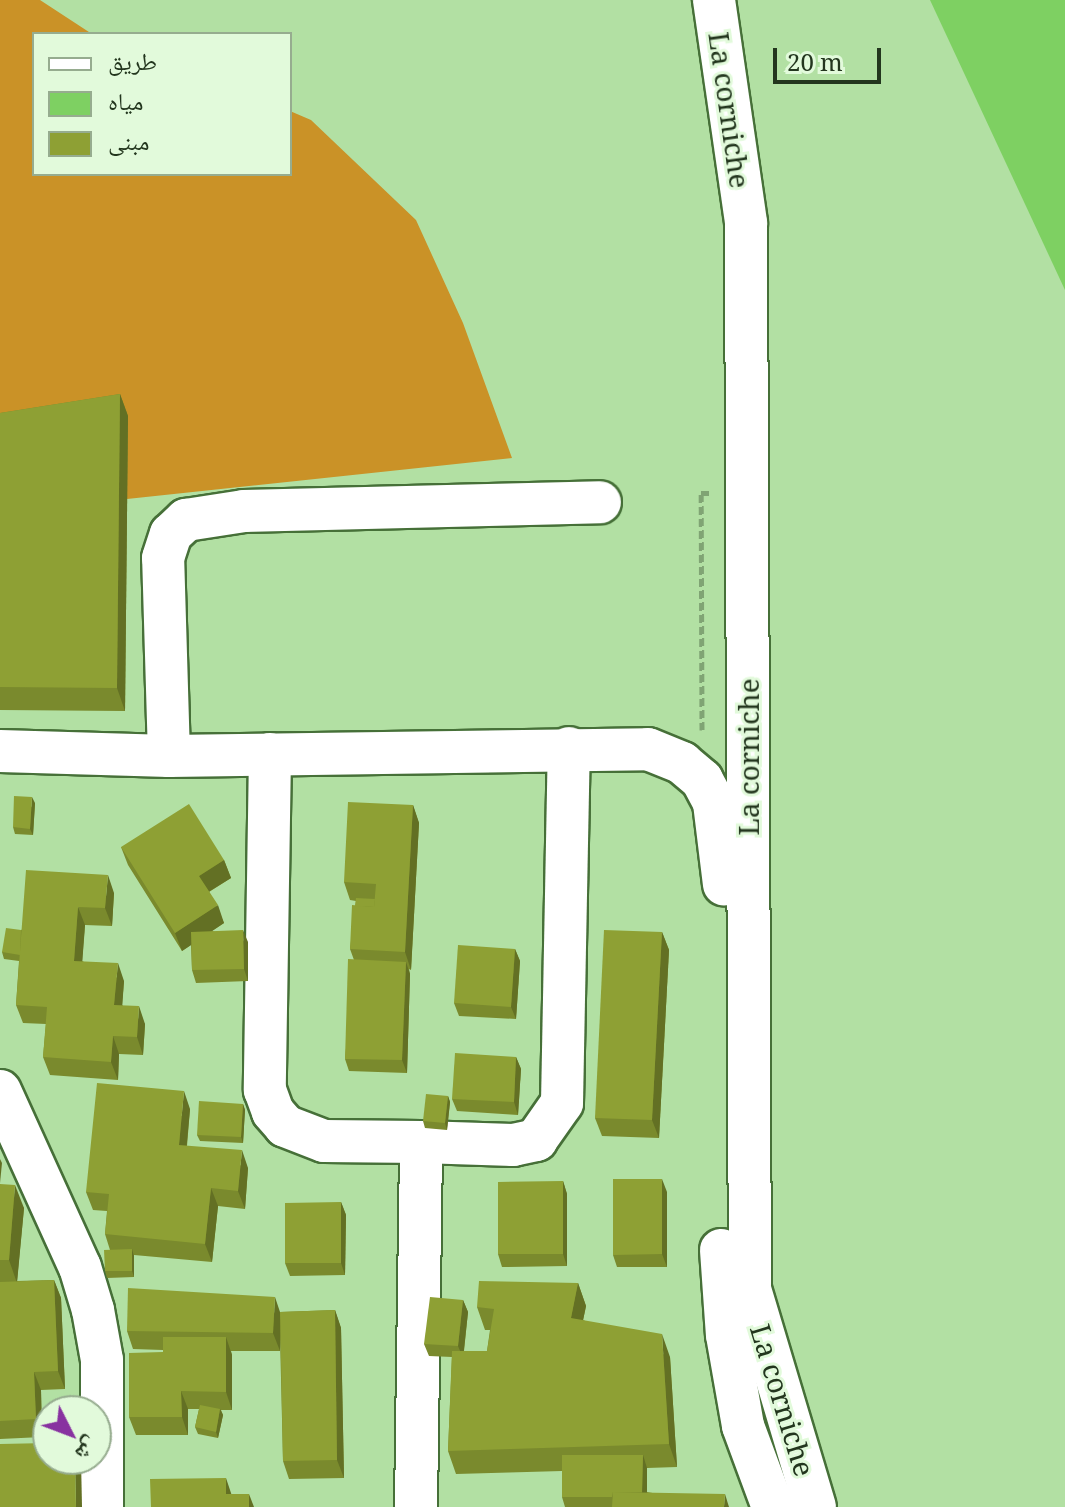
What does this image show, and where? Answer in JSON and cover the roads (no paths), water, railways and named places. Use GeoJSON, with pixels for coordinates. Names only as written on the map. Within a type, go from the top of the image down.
{"type":"FeatureCollection","features":[{"type":"Feature","properties":{"kind":"street","name":"La corniche"},"geometry":{"type":"LineString","coordinates":[[714,0],[746,223],[750,1289],[815,1507]]}},
{"type":"Feature","properties":{"kind":"street"},"geometry":{"type":"LineString","coordinates":[[169,756],[163,558],[171,534],[186,520],[244,511],[600,502]]}},
{"type":"Feature","properties":{"kind":"street"},"geometry":{"type":"LineString","coordinates":[[270,754],[265,1090],[273,1112],[285,1126],[324,1141],[513,1145],[536,1140],[562,1103],[569,748]]}},
{"type":"Feature","properties":{"kind":"street"},"geometry":{"type":"LineString","coordinates":[[0,751],[169,756],[648,749],[682,763],[702,780],[714,803],[724,854],[721,1266],[727,1335],[743,1426],[773,1507]]}},
{"type":"Feature","properties":{"kind":"street"},"geometry":{"type":"LineString","coordinates":[[0,1091],[80,1267],[93,1310],[102,1360],[102,1507]]}},
{"type":"Feature","properties":{"kind":"street"},"geometry":{"type":"LineString","coordinates":[[416,1507],[421,1142]]}},
{"type":"Feature","properties":{"kind":"water"},"geometry":{"type":"Polygon","coordinates":[[[930,0],[1065,0],[1065,290],[930,0]]]}}]}
